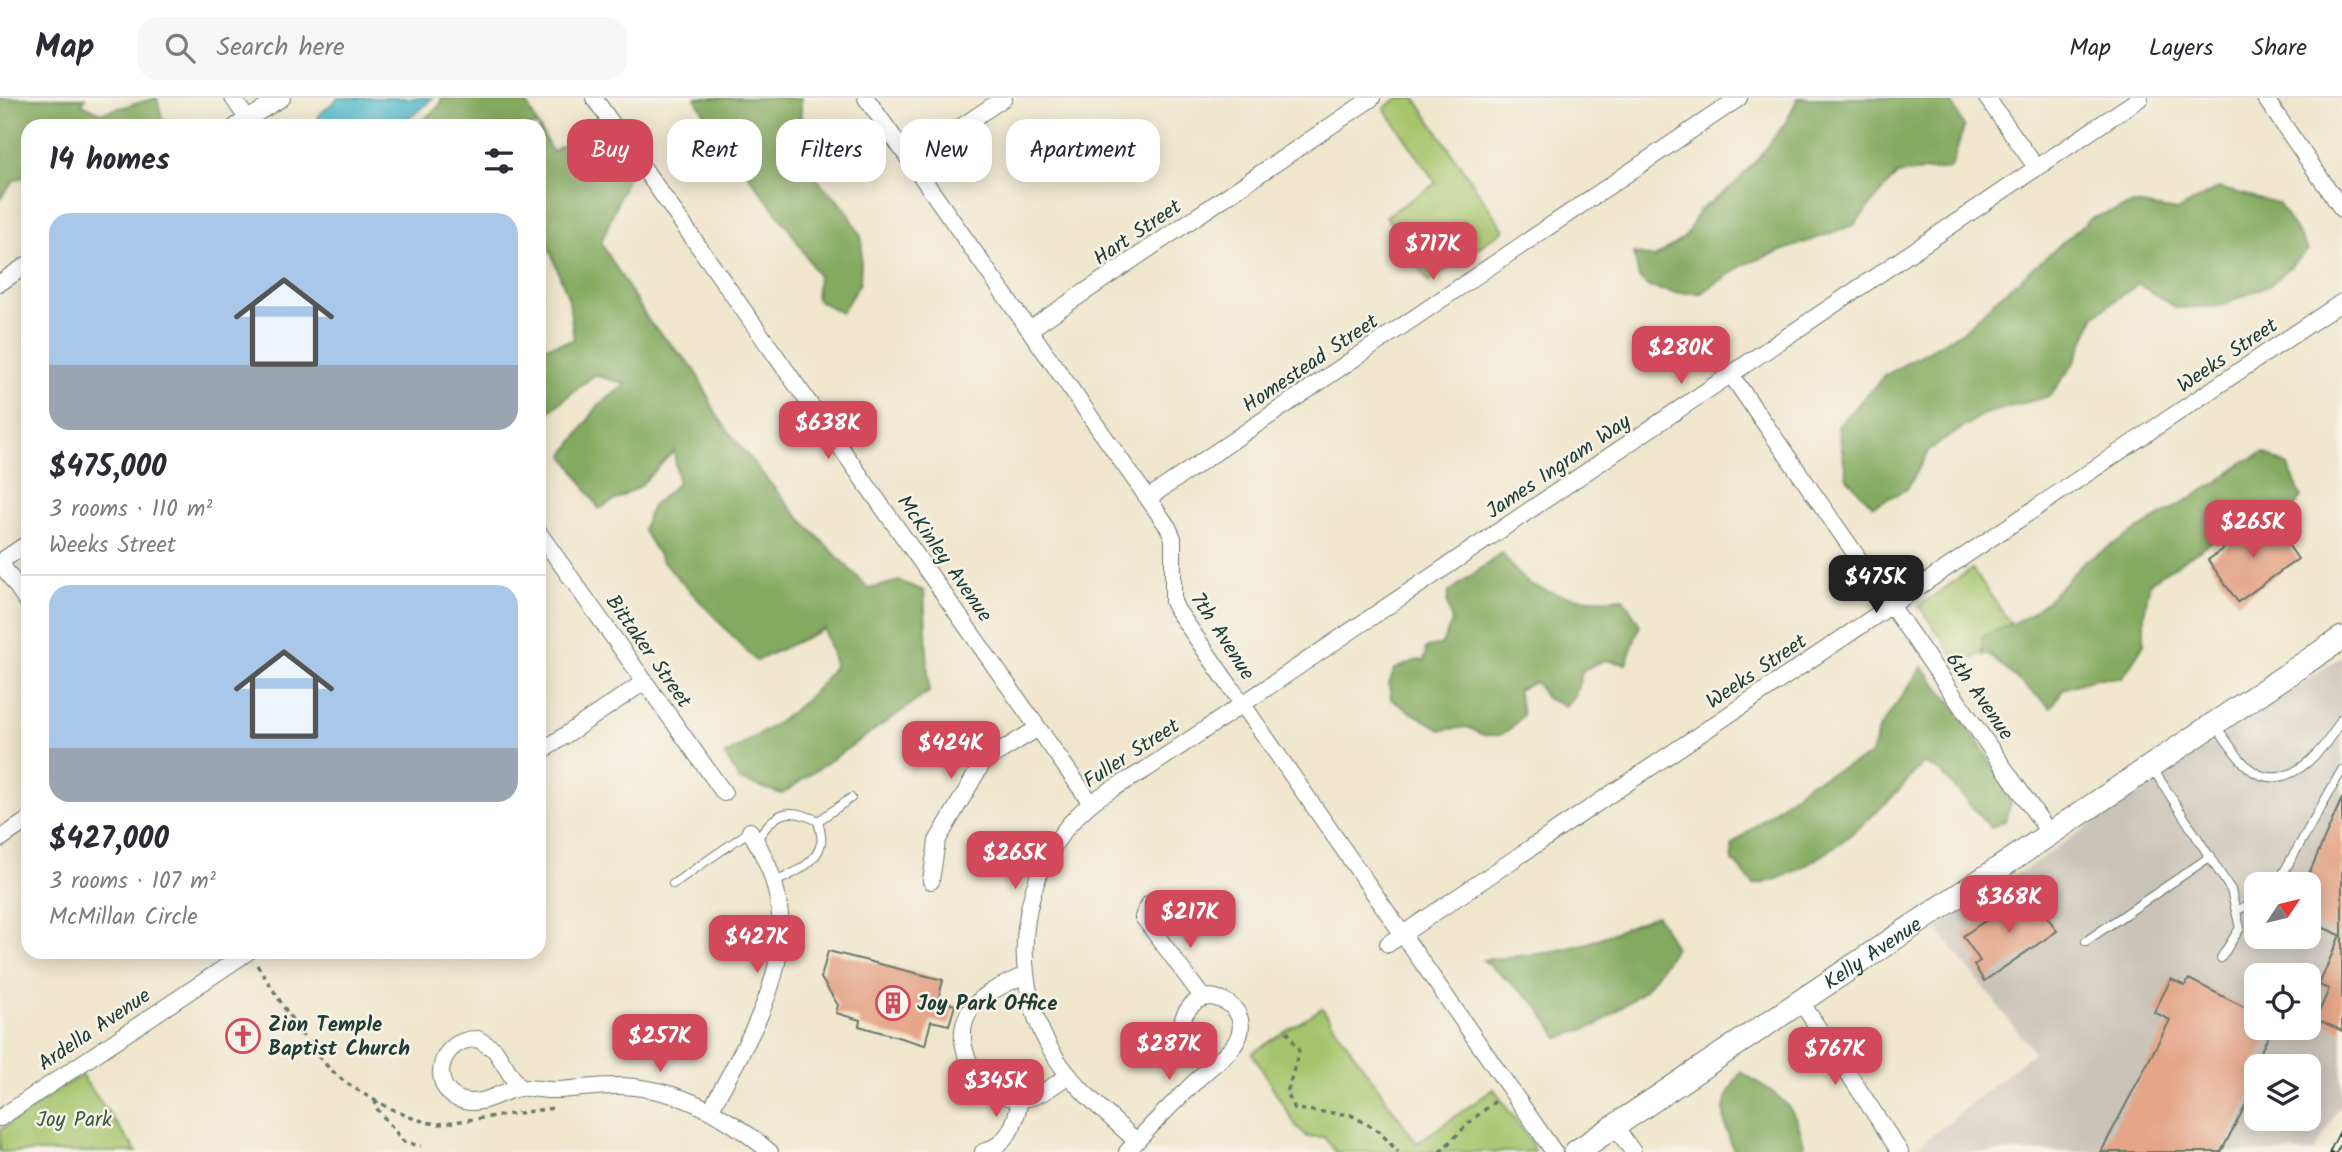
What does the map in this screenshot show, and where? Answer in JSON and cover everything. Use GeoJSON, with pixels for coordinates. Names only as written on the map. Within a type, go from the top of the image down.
{"type":"FeatureCollection","features":[{"type":"Feature","properties":{"kind":"main road","name":"Kelly Avenue"},"geometry":{"type":"LineString","coordinates":[[1576,1152],[2339,643]]}},
{"type":"Feature","properties":{"kind":"street"},"geometry":{"type":"LineString","coordinates":[[233,98],[243,119]]}},
{"type":"Feature","properties":{"kind":"street"},"geometry":{"type":"LineString","coordinates":[[252,119],[282,98]]}},
{"type":"Feature","properties":{"kind":"street","name":"McKinley Avenue"},"geometry":{"type":"LineString","coordinates":[[594,98],[1091,803]]}},
{"type":"Feature","properties":{"kind":"street","name":"7th Avenue"},"geometry":{"type":"LineString","coordinates":[[866,98],[900,147]]}},
{"type":"Feature","properties":{"kind":"street"},"geometry":{"type":"LineString","coordinates":[[973,119],[1004,98]]}},
{"type":"Feature","properties":{"kind":"street","name":"Hart Street"},"geometry":{"type":"LineString","coordinates":[[1030,329],[1372,98]]}},
{"type":"Feature","properties":{"kind":"street","name":"Homestead Street"},"geometry":{"type":"LineString","coordinates":[[1148,498],[1739,98]]}},
{"type":"Feature","properties":{"kind":"street"},"geometry":{"type":"LineString","coordinates":[[1987,98],[2036,167]]}},
{"type":"Feature","properties":{"kind":"street","name":"James Ingram Way"},"geometry":{"type":"LineString","coordinates":[[1243,704],[2140,98]]}},
{"type":"Feature","properties":{"kind":"street"},"geometry":{"type":"LineString","coordinates":[[2271,100],[2342,209]]}},
{"type":"Feature","properties":{"kind":"street","name":"7th Avenue"},"geometry":{"type":"LineString","coordinates":[[925,182],[1148,498],[1173,538],[1174,602],[1177,610],[1554,1152]]}},
{"type":"Feature","properties":{"kind":"street"},"geometry":{"type":"LineString","coordinates":[[0,284],[21,269]]}},
{"type":"Feature","properties":{"kind":"street","name":"Weeks Street"},"geometry":{"type":"LineString","coordinates":[[1388,944],[2342,302]]}},
{"type":"Feature","properties":{"kind":"street","name":"6th Avenue"},"geometry":{"type":"LineString","coordinates":[[1731,375],[2050,834]]}},
{"type":"Feature","properties":{"kind":"street","name":"Bittaker Street"},"geometry":{"type":"LineString","coordinates":[[546,543],[724,793]]}},
{"type":"Feature","properties":{"kind":"street"},"geometry":{"type":"LineString","coordinates":[[21,548],[0,562],[21,593]]}},
{"type":"Feature","properties":{"kind":"street"},"geometry":{"type":"LineString","coordinates":[[546,748],[645,682]]}},
{"type":"Feature","properties":{"kind":"street","name":"Fuller Street"},"geometry":{"type":"LineString","coordinates":[[1132,1147],[1069,1075],[1041,1032],[1025,975],[1026,928],[1041,874],[1062,835],[1091,803],[1243,704]]}},
{"type":"Feature","properties":{"kind":"street"},"geometry":{"type":"LineString","coordinates":[[931,881],[937,841],[983,762],[1038,728]]}},
{"type":"Feature","properties":{"kind":"street"},"geometry":{"type":"LineString","coordinates":[[0,839],[21,825]]}},
{"type":"Feature","properties":{"kind":"street"},"geometry":{"type":"LineString","coordinates":[[711,1109],[771,993],[781,944],[775,882],[753,836]]}},
{"type":"Feature","properties":{"kind":"street"},"geometry":{"type":"LineString","coordinates":[[1150,903],[1143,917],[1203,998]]}},
{"type":"Feature","properties":{"kind":"street","name":"Ardella Avenue"},"geometry":{"type":"LineString","coordinates":[[0,1118],[237,959]]}},
{"type":"Feature","properties":{"kind":"street"},"geometry":{"type":"LineString","coordinates":[[1025,975],[979,1002],[968,1014],[963,1035],[963,1052],[979,1077],[1001,1096],[1034,1097],[1069,1075]]}},
{"type":"Feature","properties":{"kind":"street"},"geometry":{"type":"LineString","coordinates":[[1132,1147],[1213,1064],[1239,1036],[1239,1014],[1233,1006],[1216,997],[1203,998],[1190,1005],[1183,1016],[1181,1031],[1185,1043],[1193,1052],[1213,1064]]}},
{"type":"Feature","properties":{"kind":"street"},"geometry":{"type":"LineString","coordinates":[[1801,1002],[1900,1152]]}},
{"type":"Feature","properties":{"kind":"street"},"geometry":{"type":"LineString","coordinates":[[519,1088],[495,1050],[478,1039],[458,1042],[450,1048],[442,1063],[441,1073],[448,1088],[454,1097],[464,1101],[485,1101],[519,1088],[556,1090],[636,1087],[673,1095],[711,1109],[741,1127],[769,1152]]}},
{"type":"Feature","properties":{"kind":"street"},"geometry":{"type":"LineString","coordinates":[[984,1152],[994,1149],[1008,1137],[1016,1119],[1020,1098]]}},
{"type":"Feature","properties":{"kind":"street"},"geometry":{"type":"LineString","coordinates":[[1615,1126],[1633,1152]]}},
{"type":"Feature","properties":{"kind":"lane"},"geometry":{"type":"LineString","coordinates":[[2214,724],[2248,767],[2257,774],[2270,777],[2310,761],[2342,718]]}},
{"type":"Feature","properties":{"kind":"lane"},"geometry":{"type":"LineString","coordinates":[[2151,767],[2231,890],[2240,928],[2221,958]]}},
{"type":"Feature","properties":{"kind":"lane"},"geometry":{"type":"LineString","coordinates":[[2284,872],[2342,770]]}},
{"type":"Feature","properties":{"kind":"lane"},"geometry":{"type":"LineString","coordinates":[[818,821],[851,798]]}},
{"type":"Feature","properties":{"kind":"lane"},"geometry":{"type":"LineString","coordinates":[[673,884],[753,836],[784,813],[801,812],[818,821]]}},
{"type":"Feature","properties":{"kind":"lane"},"geometry":{"type":"LineString","coordinates":[[775,882],[795,873],[811,860],[821,843],[818,821]]}},
{"type":"Feature","properties":{"kind":"lane"},"geometry":{"type":"LineString","coordinates":[[2085,941],[2211,856]]}},
{"type":"Feature","properties":{"kind":"lane"},"geometry":{"type":"LineString","coordinates":[[2236,911],[2244,907]]}},
{"type":"Feature","properties":{"kind":"path"},"geometry":{"type":"LineString","coordinates":[[1287,1031],[1299,1051],[1287,1093],[1295,1109],[1351,1115],[1379,1131],[1398,1152]]}},
{"type":"Feature","properties":{"kind":"path"},"geometry":{"type":"LineString","coordinates":[[1440,1152],[1473,1119],[1500,1098]]}},
{"type":"Feature","properties":{"kind":"path"},"geometry":{"type":"LineString","coordinates":[[378,1101],[374,1105],[404,1142],[421,1146]]}},
{"type":"Feature","properties":{"kind":"shaded area"},"geometry":{"type":"Polygon","coordinates":[[[2342,656],[2342,1102],[2314,1152],[1912,1152],[2034,1052],[1937,928],[2342,656]]]}},
{"type":"Feature","properties":{"kind":"green space"},"geometry":{"type":"Polygon","coordinates":[[[0,98],[85,98],[82,104],[101,113],[157,98],[162,119],[21,119],[21,178],[13,181],[0,199],[0,98]]]}},
{"type":"Feature","properties":{"kind":"green space"},"geometry":{"type":"Polygon","coordinates":[[[441,98],[524,98],[534,119],[425,119],[440,105],[441,98]]]}},
{"type":"Feature","properties":{"kind":"green space"},"geometry":{"type":"Polygon","coordinates":[[[695,98],[801,98],[801,119],[776,119],[776,182],[820,182],[847,210],[862,239],[860,283],[841,313],[816,299],[818,276],[792,233],[753,182],[762,182],[762,119],[708,119],[695,98]]]}},
{"type":"Feature","properties":{"kind":"green space"},"geometry":{"type":"Polygon","coordinates":[[[1398,98],[1415,98],[1504,230],[1428,282],[1386,216],[1436,183],[1384,108],[1398,98]]]}},
{"type":"Feature","properties":{"kind":"green space"},"geometry":{"type":"Polygon","coordinates":[[[1798,98],[1949,98],[1964,126],[1951,168],[1897,174],[1854,225],[1745,264],[1701,293],[1675,293],[1649,287],[1639,278],[1634,253],[1654,258],[1686,236],[1699,211],[1735,184],[1757,160],[1786,122],[1798,98]]]}},
{"type":"Feature","properties":{"kind":"green space"},"geometry":{"type":"Polygon","coordinates":[[[546,140],[552,152],[567,142],[567,182],[626,182],[601,243],[650,323],[694,368],[718,417],[793,511],[869,589],[899,581],[924,591],[929,692],[782,794],[739,780],[725,755],[800,705],[814,692],[835,664],[824,629],[756,661],[663,562],[643,530],[652,506],[678,483],[674,451],[639,487],[599,509],[564,455],[598,406],[626,384],[594,375],[546,414],[546,346],[574,340],[569,300],[546,239],[546,140]]]}},
{"type":"Feature","properties":{"kind":"green space"},"geometry":{"type":"Polygon","coordinates":[[[2218,188],[2278,203],[2308,250],[2270,285],[2219,306],[2177,308],[2138,284],[2095,315],[2074,364],[2049,396],[1984,414],[1929,450],[1907,489],[1873,506],[1847,478],[1838,426],[1884,376],[1965,330],[1995,300],[2092,218],[2134,204],[2177,211],[2218,188]]]}},
{"type":"Feature","properties":{"kind":"green space"},"geometry":{"type":"Polygon","coordinates":[[[2264,453],[2288,466],[2301,496],[2291,514],[2277,509],[2256,513],[2150,582],[2144,614],[2144,644],[2122,678],[2097,678],[2063,689],[2051,708],[1989,655],[1982,655],[1982,637],[2025,618],[2047,601],[2084,562],[2219,481],[2245,461],[2264,453]]]}},
{"type":"Feature","properties":{"kind":"green space"},"geometry":{"type":"Polygon","coordinates":[[[1502,553],[1520,576],[1537,587],[1574,597],[1623,598],[1640,625],[1626,664],[1604,660],[1583,670],[1575,696],[1565,706],[1547,699],[1536,682],[1517,690],[1523,715],[1500,735],[1483,735],[1468,727],[1441,730],[1391,699],[1389,684],[1395,669],[1417,660],[1424,661],[1426,648],[1442,644],[1452,622],[1447,602],[1449,592],[1502,553]]]}},
{"type":"Feature","properties":{"kind":"green space"},"geometry":{"type":"Polygon","coordinates":[[[1972,569],[2014,628],[1961,666],[1919,606],[1972,569]]]}},
{"type":"Feature","properties":{"kind":"green space"},"geometry":{"type":"Polygon","coordinates":[[[1922,667],[1956,708],[2007,788],[2012,799],[2005,821],[1991,828],[1941,772],[1923,763],[1889,800],[1847,838],[1801,868],[1777,879],[1754,885],[1733,861],[1732,845],[1807,784],[1870,756],[1879,729],[1922,667]]]}},
{"type":"Feature","properties":{"kind":"green space"},"geometry":{"type":"Polygon","coordinates":[[[1657,915],[1675,948],[1645,990],[1597,1025],[1559,1038],[1536,1004],[1483,960],[1547,953],[1588,943],[1657,915]]]}},
{"type":"Feature","properties":{"kind":"green space"},"geometry":{"type":"Polygon","coordinates":[[[1322,1008],[1417,1143],[1494,1089],[1531,1143],[1534,1152],[1336,1152],[1324,1137],[1308,1137],[1296,1126],[1252,1053],[1322,1008]]]}},
{"type":"Feature","properties":{"kind":"green space"},"geometry":{"type":"Polygon","coordinates":[[[1741,1072],[1785,1103],[1798,1123],[1805,1152],[1734,1152],[1726,1129],[1724,1111],[1728,1094],[1741,1072]]]}},
{"type":"Feature","properties":{"kind":"green space","name":"Joy Park"},"geometry":{"type":"Polygon","coordinates":[[[81,1075],[137,1152],[0,1152],[0,1130],[81,1075]]]}},
{"type":"Feature","properties":{"kind":"water"},"geometry":{"type":"Polygon","coordinates":[[[338,98],[432,98],[405,119],[319,119],[318,116],[338,98]]]}},
{"type":"Feature","properties":{"kind":"building"},"geometry":{"type":"Polygon","coordinates":[[[2269,517],[2298,559],[2238,602],[2208,560],[2269,517]]]}},
{"type":"Feature","properties":{"kind":"building"},"geometry":{"type":"Polygon","coordinates":[[[2342,798],[2342,1031],[2321,1021],[2321,1007],[2329,989],[2321,986],[2321,980],[2340,935],[2321,927],[2321,872],[2310,872],[2342,798]]]}},
{"type":"Feature","properties":{"kind":"building"},"geometry":{"type":"Polygon","coordinates":[[[2029,891],[2057,931],[1984,981],[1974,965],[1980,961],[1963,936],[2029,891]]]}},
{"type":"Feature","properties":{"kind":"building","name":"Joy Park Office"},"geometry":{"type":"Polygon","coordinates":[[[828,951],[943,980],[938,1000],[955,1005],[949,1025],[931,1021],[925,1045],[859,1026],[860,1020],[836,1013],[838,1005],[821,978],[828,951]]]}},
{"type":"Feature","properties":{"kind":"building"},"geometry":{"type":"Polygon","coordinates":[[[2171,979],[2185,986],[2189,979],[2244,1007],[2244,1040],[2266,1040],[2260,1054],[2244,1054],[2244,1108],[2221,1152],[2101,1152],[2170,1020],[2154,1012],[2171,979]]]}},
{"type":"Feature","properties":{"kind":"railway"},"geometry":{"type":"LineString","coordinates":[[2333,1152],[2342,1134]]}},
{"type":"Feature","properties":{"kind":"place","name":"Joy Park Office"},"geometry":{"type":"Point","coordinates":[893,1003]}},
{"type":"Feature","properties":{"kind":"place","name":"Zion Temple Baptist Church"},"geometry":{"type":"Point","coordinates":[243,1036]}}]}
